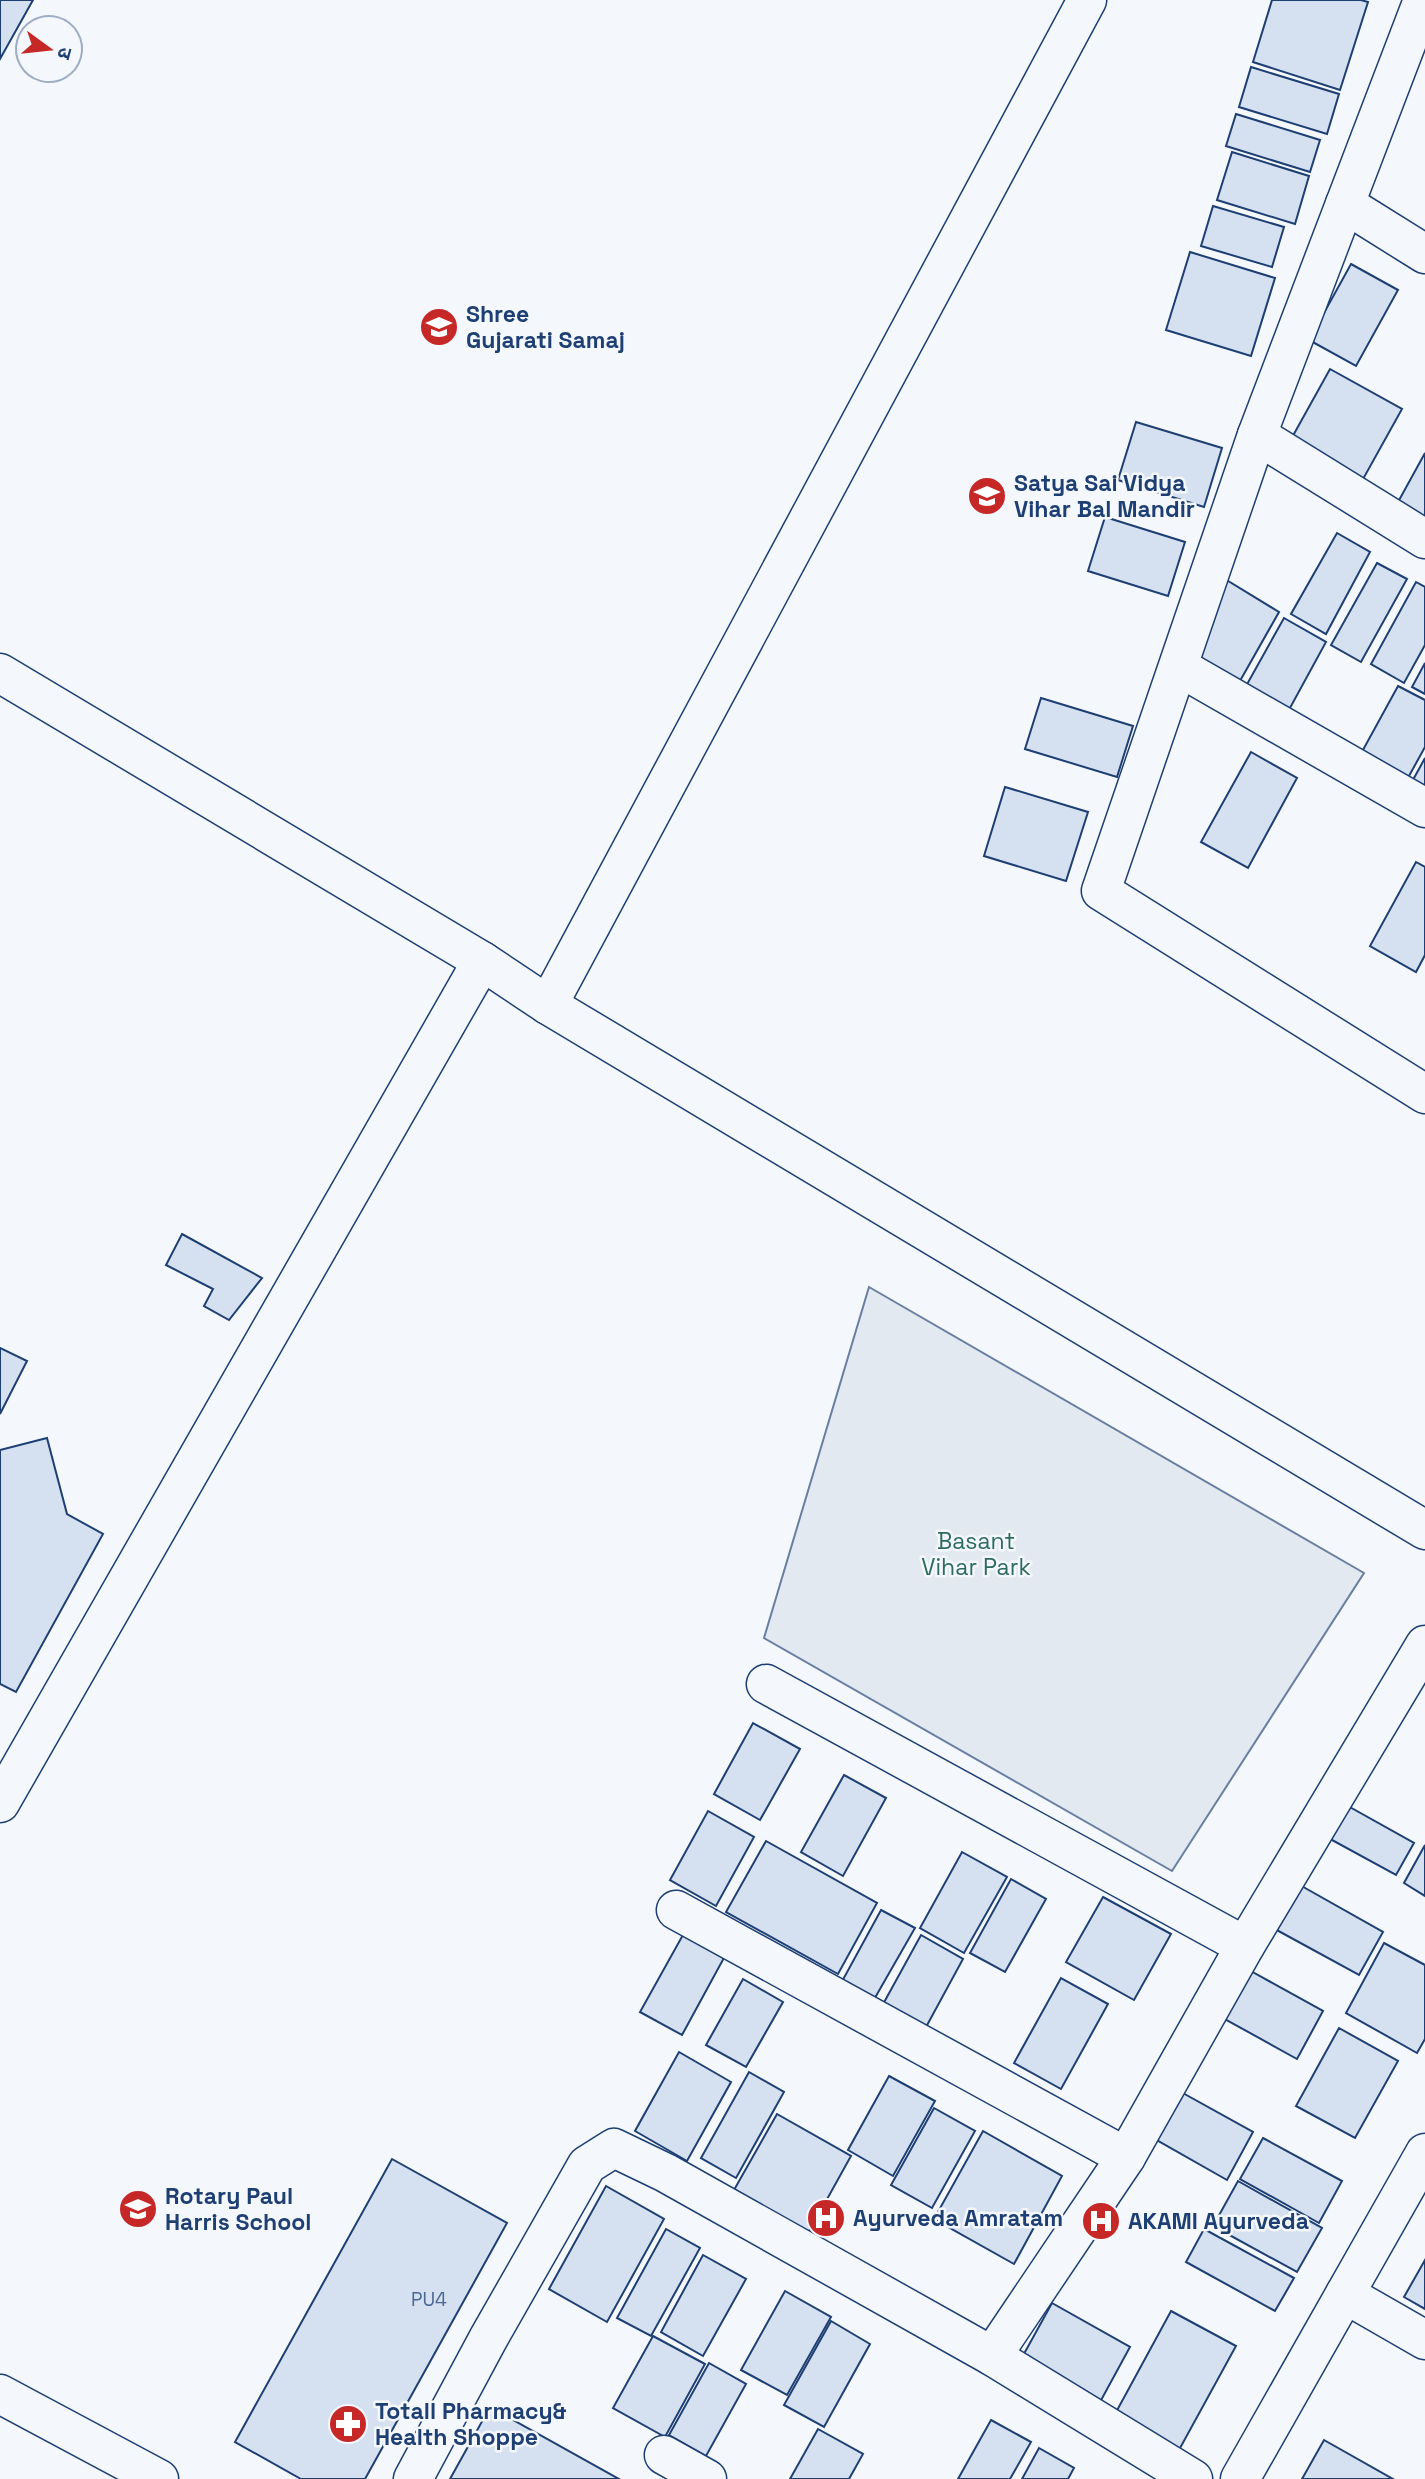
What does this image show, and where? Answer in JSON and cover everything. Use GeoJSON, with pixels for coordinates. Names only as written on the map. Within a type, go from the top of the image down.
{"type":"FeatureCollection","features":[{"type":"Feature","properties":{"kind":"street"},"geometry":{"type":"LineString","coordinates":[[548,1005],[1087,0]]}},
{"type":"Feature","properties":{"kind":"street"},"geometry":{"type":"LineString","coordinates":[[1423,0],[1257,435],[1101,891],[1425,1094]]}},
{"type":"Feature","properties":{"kind":"street"},"geometry":{"type":"LineString","coordinates":[[1345,204],[1425,254]]}},
{"type":"Feature","properties":{"kind":"street"},"geometry":{"type":"LineString","coordinates":[[1257,435],[1425,539]]}},
{"type":"Feature","properties":{"kind":"street"},"geometry":{"type":"LineString","coordinates":[[1179,667],[1425,808]]}},
{"type":"Feature","properties":{"kind":"street"},"geometry":{"type":"LineString","coordinates":[[0,673],[1425,1530]]}},
{"type":"Feature","properties":{"kind":"street"},"geometry":{"type":"LineString","coordinates":[[0,1803],[482,961]]}},
{"type":"Feature","properties":{"kind":"street"},"geometry":{"type":"LineString","coordinates":[[992,2356],[1126,2157],[1245,1945],[1425,1645]]}},
{"type":"Feature","properties":{"kind":"street"},"geometry":{"type":"LineString","coordinates":[[766,1684],[1245,1945]]}},
{"type":"Feature","properties":{"kind":"street"},"geometry":{"type":"LineString","coordinates":[[676,1910],[1126,2157]]}},
{"type":"Feature","properties":{"kind":"street"},"geometry":{"type":"LineString","coordinates":[[414,2479],[488,2339],[587,2165],[614,2148],[666,2173],[992,2356],[1193,2479]]}},
{"type":"Feature","properties":{"kind":"street"},"geometry":{"type":"LineString","coordinates":[[1240,2479],[1425,2153]]}},
{"type":"Feature","properties":{"kind":"street"},"geometry":{"type":"LineString","coordinates":[[1345,2294],[1425,2340]]}},
{"type":"Feature","properties":{"kind":"street"},"geometry":{"type":"LineString","coordinates":[[0,2394],[159,2479]]}},
{"type":"Feature","properties":{"kind":"street"},"geometry":{"type":"LineString","coordinates":[[664,2455],[707,2479]]}},
{"type":"Feature","properties":{"kind":"green space","name":"Basant Vihar Park"},"geometry":{"type":"Polygon","coordinates":[[[869,1287],[1364,1573],[1172,1871],[764,1638],[869,1287]]]}},
{"type":"Feature","properties":{"kind":"building"},"geometry":{"type":"Polygon","coordinates":[[[0,0],[33,0],[25,14],[14,14],[14,34],[0,59],[0,0]]]}},
{"type":"Feature","properties":{"kind":"building"},"geometry":{"type":"Polygon","coordinates":[[[1272,0],[1368,2],[1340,90],[1253,62],[1272,0]]]}},
{"type":"Feature","properties":{"kind":"building"},"geometry":{"type":"Polygon","coordinates":[[[1251,67],[1339,94],[1327,134],[1239,107],[1251,67]]]}},
{"type":"Feature","properties":{"kind":"building"},"geometry":{"type":"Polygon","coordinates":[[[1236,114],[1320,140],[1310,172],[1226,146],[1236,114]]]}},
{"type":"Feature","properties":{"kind":"building"},"geometry":{"type":"Polygon","coordinates":[[[1232,152],[1309,176],[1295,224],[1217,200],[1232,152]]]}},
{"type":"Feature","properties":{"kind":"building"},"geometry":{"type":"Polygon","coordinates":[[[1213,206],[1284,227],[1272,267],[1201,246],[1213,206]]]}},
{"type":"Feature","properties":{"kind":"building"},"geometry":{"type":"Polygon","coordinates":[[[1190,252],[1275,278],[1251,356],[1166,330],[1190,252]]]}},
{"type":"Feature","properties":{"kind":"building"},"geometry":{"type":"Polygon","coordinates":[[[1351,264],[1398,290],[1356,366],[1309,340],[1351,264]]]}},
{"type":"Feature","properties":{"kind":"building"},"geometry":{"type":"Polygon","coordinates":[[[1330,369],[1402,409],[1362,481],[1290,441],[1330,369]]]}},
{"type":"Feature","properties":{"kind":"building"},"geometry":{"type":"Polygon","coordinates":[[[1136,422],[1222,448],[1204,507],[1118,480],[1136,422]]]}},
{"type":"Feature","properties":{"kind":"building"},"geometry":{"type":"Polygon","coordinates":[[[1425,453],[1425,517],[1398,502],[1425,453]]]}},
{"type":"Feature","properties":{"kind":"building"},"geometry":{"type":"Polygon","coordinates":[[[1105,517],[1185,542],[1168,596],[1088,571],[1105,517]]]}},
{"type":"Feature","properties":{"kind":"building"},"geometry":{"type":"Polygon","coordinates":[[[1337,533],[1370,552],[1326,634],[1291,614],[1337,533]]]}},
{"type":"Feature","properties":{"kind":"building"},"geometry":{"type":"Polygon","coordinates":[[[1377,563],[1407,579],[1361,662],[1331,645],[1377,563]]]}},
{"type":"Feature","properties":{"kind":"building"},"geometry":{"type":"Polygon","coordinates":[[[1220,576],[1279,612],[1236,688],[1197,666],[1220,576]]]}},
{"type":"Feature","properties":{"kind":"building"},"geometry":{"type":"Polygon","coordinates":[[[1416,582],[1425,587],[1425,645],[1404,683],[1371,664],[1416,582]]]}},
{"type":"Feature","properties":{"kind":"building"},"geometry":{"type":"Polygon","coordinates":[[[1284,618],[1326,642],[1284,719],[1241,695],[1284,618]]]}},
{"type":"Feature","properties":{"kind":"building"},"geometry":{"type":"Polygon","coordinates":[[[1425,663],[1425,694],[1412,687],[1425,663]]]}},
{"type":"Feature","properties":{"kind":"building"},"geometry":{"type":"Polygon","coordinates":[[[1398,686],[1425,700],[1425,747],[1404,785],[1358,759],[1398,686]]]}},
{"type":"Feature","properties":{"kind":"building"},"geometry":{"type":"Polygon","coordinates":[[[1041,698],[1133,726],[1117,777],[1025,749],[1041,698]]]}},
{"type":"Feature","properties":{"kind":"building"},"geometry":{"type":"Polygon","coordinates":[[[1251,752],[1297,778],[1248,868],[1201,842],[1251,752]]]}},
{"type":"Feature","properties":{"kind":"building"},"geometry":{"type":"Polygon","coordinates":[[[1425,758],[1425,799],[1408,789],[1425,758]]]}},
{"type":"Feature","properties":{"kind":"building"},"geometry":{"type":"Polygon","coordinates":[[[1005,787],[1088,812],[1066,881],[984,856],[1005,787]]]}},
{"type":"Feature","properties":{"kind":"building"},"geometry":{"type":"Polygon","coordinates":[[[1416,862],[1425,867],[1425,955],[1416,972],[1370,946],[1416,862]]]}},
{"type":"Feature","properties":{"kind":"building"},"geometry":{"type":"Polygon","coordinates":[[[182,1234],[262,1278],[229,1320],[204,1306],[213,1289],[166,1265],[182,1234]]]}},
{"type":"Feature","properties":{"kind":"building"},"geometry":{"type":"Polygon","coordinates":[[[0,1348],[27,1361],[0,1414],[0,1348]]]}},
{"type":"Feature","properties":{"kind":"building"},"geometry":{"type":"Polygon","coordinates":[[[47,1438],[67,1514],[103,1534],[16,1692],[0,1684],[0,1450],[47,1438]]]}},
{"type":"Feature","properties":{"kind":"building"},"geometry":{"type":"Polygon","coordinates":[[[753,1723],[800,1749],[760,1820],[714,1794],[753,1723]]]}},
{"type":"Feature","properties":{"kind":"building"},"geometry":{"type":"Polygon","coordinates":[[[844,1775],[886,1798],[843,1876],[801,1852],[844,1775]]]}},
{"type":"Feature","properties":{"kind":"building"},"geometry":{"type":"Polygon","coordinates":[[[1339,1801],[1414,1843],[1396,1875],[1321,1834],[1339,1801]]]}},
{"type":"Feature","properties":{"kind":"building"},"geometry":{"type":"Polygon","coordinates":[[[708,1811],[754,1837],[716,1906],[670,1880],[708,1811]]]}},
{"type":"Feature","properties":{"kind":"building"},"geometry":{"type":"Polygon","coordinates":[[[766,1841],[877,1903],[838,1974],[726,1912],[766,1841]]]}},
{"type":"Feature","properties":{"kind":"building"},"geometry":{"type":"Polygon","coordinates":[[[1425,1845],[1425,1896],[1404,1883],[1425,1845]]]}},
{"type":"Feature","properties":{"kind":"building"},"geometry":{"type":"Polygon","coordinates":[[[962,1852],[1007,1877],[964,1953],[920,1928],[962,1852]]]}},
{"type":"Feature","properties":{"kind":"building"},"geometry":{"type":"Polygon","coordinates":[[[1011,1879],[1046,1899],[1005,1972],[970,1953],[1011,1879]]]}},
{"type":"Feature","properties":{"kind":"building"},"geometry":{"type":"Polygon","coordinates":[[[1298,1884],[1383,1932],[1359,1975],[1273,1928],[1298,1884]]]}},
{"type":"Feature","properties":{"kind":"building"},"geometry":{"type":"Polygon","coordinates":[[[1103,1897],[1171,1934],[1134,2000],[1066,1962],[1103,1897]]]}},
{"type":"Feature","properties":{"kind":"building"},"geometry":{"type":"Polygon","coordinates":[[[881,1910],[915,1928],[872,2003],[840,1985],[881,1910]]]}},
{"type":"Feature","properties":{"kind":"building"},"geometry":{"type":"Polygon","coordinates":[[[684,1933],[725,1956],[682,2035],[640,2012],[684,1933]]]}},
{"type":"Feature","properties":{"kind":"building"},"geometry":{"type":"Polygon","coordinates":[[[921,1935],[963,1959],[925,2029],[882,2006],[921,1935]]]}},
{"type":"Feature","properties":{"kind":"building"},"geometry":{"type":"Polygon","coordinates":[[[1384,1943],[1425,1965],[1425,2039],[1417,2053],[1346,2013],[1384,1943]]]}},
{"type":"Feature","properties":{"kind":"building"},"geometry":{"type":"Polygon","coordinates":[[[1249,1970],[1323,2011],[1297,2059],[1223,2018],[1249,1970]]]}},
{"type":"Feature","properties":{"kind":"building"},"geometry":{"type":"Polygon","coordinates":[[[1061,1978],[1108,2004],[1061,2089],[1014,2063],[1061,1978]]]}},
{"type":"Feature","properties":{"kind":"building"},"geometry":{"type":"Polygon","coordinates":[[[743,1979],[783,2002],[746,2067],[706,2045],[743,1979]]]}},
{"type":"Feature","properties":{"kind":"building"},"geometry":{"type":"Polygon","coordinates":[[[1339,2028],[1398,2061],[1355,2138],[1296,2106],[1339,2028]]]}},
{"type":"Feature","properties":{"kind":"building"},"geometry":{"type":"Polygon","coordinates":[[[679,2052],[731,2082],[687,2161],[635,2131],[679,2052]]]}},
{"type":"Feature","properties":{"kind":"building"},"geometry":{"type":"Polygon","coordinates":[[[749,2072],[784,2092],[736,2178],[701,2158],[749,2072]]]}},
{"type":"Feature","properties":{"kind":"building"},"geometry":{"type":"Polygon","coordinates":[[[889,2076],[935,2101],[893,2176],[848,2150],[889,2076]]]}},
{"type":"Feature","properties":{"kind":"building"},"geometry":{"type":"Polygon","coordinates":[[[1181,2092],[1253,2132],[1227,2180],[1155,2139],[1181,2092]]]}},
{"type":"Feature","properties":{"kind":"building"},"geometry":{"type":"Polygon","coordinates":[[[934,2108],[975,2131],[932,2208],[891,2185],[934,2108]]]}},
{"type":"Feature","properties":{"kind":"building"},"geometry":{"type":"Polygon","coordinates":[[[777,2114],[851,2156],[805,2239],[730,2197],[777,2114]]]}},
{"type":"Feature","properties":{"kind":"building"},"geometry":{"type":"Polygon","coordinates":[[[983,2131],[1062,2176],[1014,2264],[934,2219],[983,2131]]]}},
{"type":"Feature","properties":{"kind":"building"},"geometry":{"type":"Polygon","coordinates":[[[1263,2138],[1342,2181],[1319,2223],[1240,2179],[1263,2138]]]}},
{"type":"Feature","properties":{"kind":"building"},"geometry":{"type":"Polygon","coordinates":[[[392,2159],[507,2223],[365,2479],[301,2479],[235,2442],[392,2159]]]}},
{"type":"Feature","properties":{"kind":"building"},"geometry":{"type":"Polygon","coordinates":[[[1238,2181],[1322,2228],[1297,2272],[1213,2226],[1238,2181]]]}},
{"type":"Feature","properties":{"kind":"building"},"geometry":{"type":"Polygon","coordinates":[[[606,2186],[664,2219],[607,2322],[549,2289],[606,2186]]]}},
{"type":"Feature","properties":{"kind":"building"},"geometry":{"type":"Polygon","coordinates":[[[666,2229],[700,2248],[651,2336],[617,2318],[666,2229]]]}},
{"type":"Feature","properties":{"kind":"building"},"geometry":{"type":"Polygon","coordinates":[[[1204,2229],[1294,2278],[1275,2311],[1186,2262],[1204,2229]]]}},
{"type":"Feature","properties":{"kind":"building"},"geometry":{"type":"Polygon","coordinates":[[[703,2255],[746,2279],[703,2356],[661,2332],[703,2255]]]}},
{"type":"Feature","properties":{"kind":"building"},"geometry":{"type":"Polygon","coordinates":[[[1425,2260],[1425,2309],[1404,2297],[1425,2260]]]}},
{"type":"Feature","properties":{"kind":"building"},"geometry":{"type":"Polygon","coordinates":[[[785,2291],[831,2317],[787,2395],[741,2370],[785,2291]]]}},
{"type":"Feature","properties":{"kind":"building"},"geometry":{"type":"Polygon","coordinates":[[[1052,2303],[1130,2347],[1099,2404],[1020,2361],[1052,2303]]]}},
{"type":"Feature","properties":{"kind":"building"},"geometry":{"type":"Polygon","coordinates":[[[1171,2311],[1236,2346],[1179,2450],[1115,2414],[1171,2311]]]}},
{"type":"Feature","properties":{"kind":"building"},"geometry":{"type":"Polygon","coordinates":[[[831,2321],[870,2344],[824,2427],[784,2405],[831,2321]]]}},
{"type":"Feature","properties":{"kind":"building"},"geometry":{"type":"Polygon","coordinates":[[[653,2336],[705,2364],[665,2437],[613,2408],[653,2336]]]}},
{"type":"Feature","properties":{"kind":"building"},"geometry":{"type":"Polygon","coordinates":[[[709,2363],[746,2384],[706,2456],[669,2435],[709,2363]]]}},
{"type":"Feature","properties":{"kind":"building"},"geometry":{"type":"Polygon","coordinates":[[[490,2407],[619,2479],[450,2479],[490,2407]]]}},
{"type":"Feature","properties":{"kind":"building"},"geometry":{"type":"Polygon","coordinates":[[[991,2420],[1031,2442],[1010,2479],[958,2479],[991,2420]]]}},
{"type":"Feature","properties":{"kind":"building"},"geometry":{"type":"Polygon","coordinates":[[[818,2429],[863,2454],[849,2479],[790,2479],[818,2429]]]}},
{"type":"Feature","properties":{"kind":"building"},"geometry":{"type":"Polygon","coordinates":[[[1324,2440],[1393,2479],[1302,2479],[1324,2440]]]}},
{"type":"Feature","properties":{"kind":"building"},"geometry":{"type":"Polygon","coordinates":[[[1039,2448],[1074,2468],[1068,2479],[1022,2479],[1039,2448]]]}},
{"type":"Feature","properties":{"kind":"place","name":"Shree Gujarati Samaj"},"geometry":{"type":"Point","coordinates":[439,327]}},
{"type":"Feature","properties":{"kind":"place","name":"Satya Sai Vidya Vihar Bal Mandir"},"geometry":{"type":"Point","coordinates":[987,496]}},
{"type":"Feature","properties":{"kind":"place","name":"Rotary Paul Harris School"},"geometry":{"type":"Point","coordinates":[138,2209]}},
{"type":"Feature","properties":{"kind":"place","name":"Ayurveda Amratam"},"geometry":{"type":"Point","coordinates":[826,2218]}},
{"type":"Feature","properties":{"kind":"place","name":"AKAMI Ayurveda"},"geometry":{"type":"Point","coordinates":[1101,2221]}},
{"type":"Feature","properties":{"kind":"place","name":"Totall Pharmacy& Health Shoppe"},"geometry":{"type":"Point","coordinates":[348,2424]}}]}
